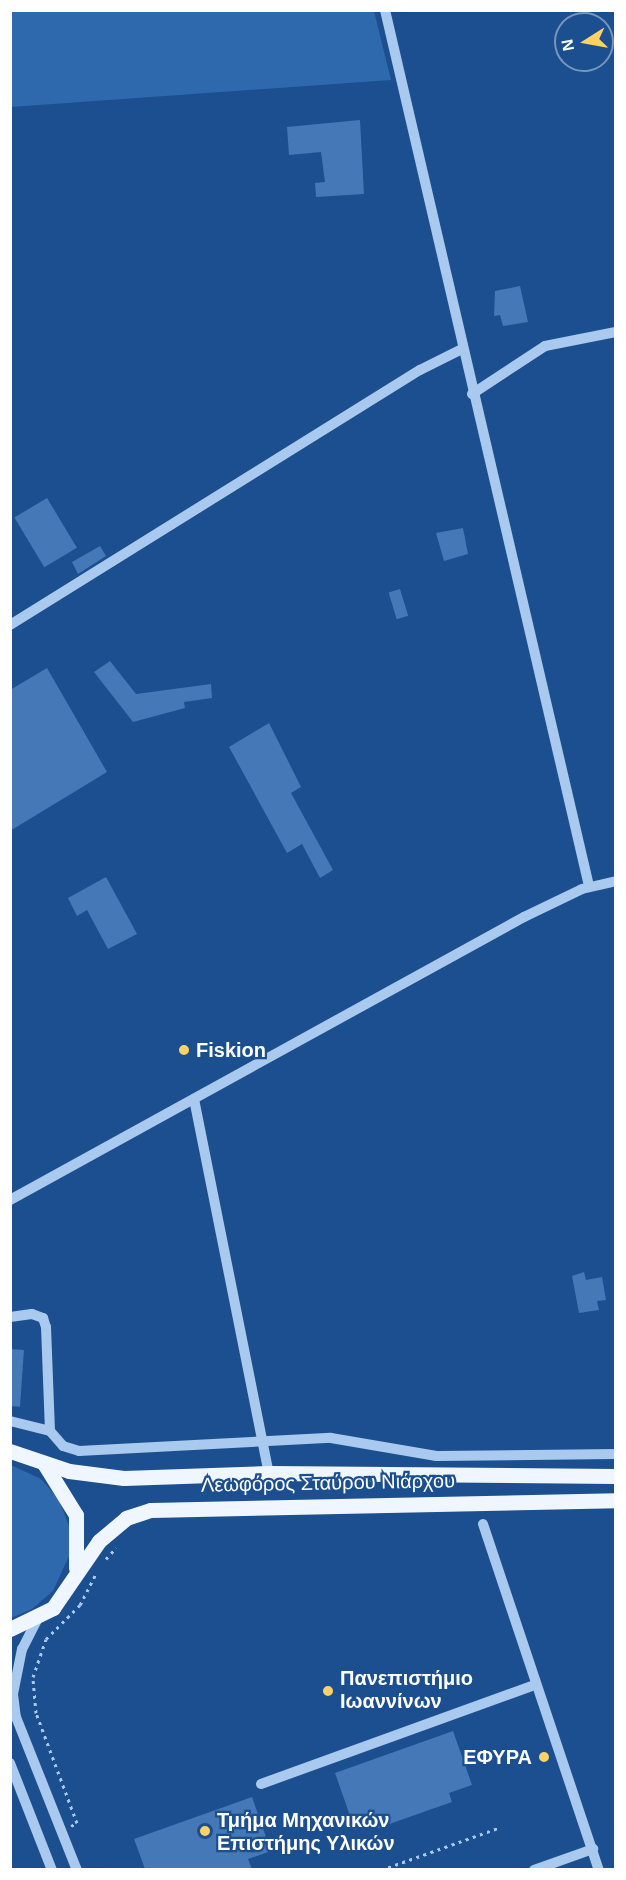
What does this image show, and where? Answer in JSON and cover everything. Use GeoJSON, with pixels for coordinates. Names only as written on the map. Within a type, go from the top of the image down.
{"type":"FeatureCollection","features":[{"type":"Feature","properties":{"kind":"main road","name":"Λεωφόρος Σταύρου Νιάρχου"},"geometry":{"type":"LineString","coordinates":[[10,1451],[43,1462],[123,1478],[269,1473],[615,1476]]}},
{"type":"Feature","properties":{"kind":"main road"},"geometry":{"type":"LineString","coordinates":[[43,1462],[58,1479],[76,1515],[80,1535],[73,1582]]}},
{"type":"Feature","properties":{"kind":"main road","name":"Λεωφόρος Σταύρου Νιάρχου"},"geometry":{"type":"LineString","coordinates":[[10,1629],[38,1618],[62,1599],[111,1530],[136,1514],[163,1508],[615,1500]]}},
{"type":"Feature","properties":{"kind":"street"},"geometry":{"type":"LineString","coordinates":[[385,10],[472,394],[589,886]]}},
{"type":"Feature","properties":{"kind":"street"},"geometry":{"type":"LineString","coordinates":[[472,394],[545,346],[615,332]]}},
{"type":"Feature","properties":{"kind":"street"},"geometry":{"type":"LineString","coordinates":[[10,625],[429,364],[462,349]]}},
{"type":"Feature","properties":{"kind":"street"},"geometry":{"type":"LineString","coordinates":[[10,1200],[589,886],[615,881]]}},
{"type":"Feature","properties":{"kind":"street"},"geometry":{"type":"LineString","coordinates":[[194,1099],[269,1473]]}},
{"type":"Feature","properties":{"kind":"street"},"geometry":{"type":"LineString","coordinates":[[10,1317],[43,1317],[46,1327],[50,1431]]}},
{"type":"Feature","properties":{"kind":"street"},"geometry":{"type":"LineString","coordinates":[[10,1421],[50,1431],[63,1446],[79,1451],[331,1438],[436,1455],[615,1454]]}},
{"type":"Feature","properties":{"kind":"street"},"geometry":{"type":"LineString","coordinates":[[483,1524],[599,1869]]}},
{"type":"Feature","properties":{"kind":"street"},"geometry":{"type":"LineString","coordinates":[[38,1618],[22,1649],[13,1694],[59,1830],[77,1869]]}},
{"type":"Feature","properties":{"kind":"street"},"geometry":{"type":"LineString","coordinates":[[261,1784],[536,1685]]}},
{"type":"Feature","properties":{"kind":"street"},"geometry":{"type":"LineString","coordinates":[[10,1763],[52,1869]]}},
{"type":"Feature","properties":{"kind":"street"},"geometry":{"type":"LineString","coordinates":[[534,1869],[593,1850]]}},
{"type":"Feature","properties":{"kind":"path"},"geometry":{"type":"LineString","coordinates":[[103,1564],[119,1544]]}},
{"type":"Feature","properties":{"kind":"path"},"geometry":{"type":"LineString","coordinates":[[59,1830],[77,1823],[36,1713],[33,1677],[46,1639],[80,1605],[99,1569]]}},
{"type":"Feature","properties":{"kind":"path"},"geometry":{"type":"LineString","coordinates":[[381,1869],[498,1828]]}},
{"type":"Feature","properties":{"kind":"shaded area"},"geometry":{"type":"Polygon","coordinates":[[[11,10],[374,11],[391,80],[11,107],[11,10]]]}},
{"type":"Feature","properties":{"kind":"shaded area"},"geometry":{"type":"Polygon","coordinates":[[[11,1465],[41,1479],[59,1500],[69,1526],[70,1554],[53,1591],[32,1609],[11,1618],[11,1465]]]}},
{"type":"Feature","properties":{"kind":"building"},"geometry":{"type":"Polygon","coordinates":[[[360,120],[364,194],[316,197],[315,183],[325,182],[321,152],[289,155],[287,127],[360,120]]]}},
{"type":"Feature","properties":{"kind":"building"},"geometry":{"type":"Polygon","coordinates":[[[520,286],[528,322],[503,326],[500,315],[494,316],[495,291],[520,286]]]}},
{"type":"Feature","properties":{"kind":"building"},"geometry":{"type":"Polygon","coordinates":[[[47,498],[77,548],[44,567],[14,518],[47,498]]]}},
{"type":"Feature","properties":{"kind":"building"},"geometry":{"type":"Polygon","coordinates":[[[463,528],[468,554],[444,561],[436,533],[463,528]]]}},
{"type":"Feature","properties":{"kind":"building"},"geometry":{"type":"Polygon","coordinates":[[[100,546],[106,556],[78,574],[72,562],[100,546]]]}},
{"type":"Feature","properties":{"kind":"building"},"geometry":{"type":"Polygon","coordinates":[[[400,589],[408,616],[397,619],[389,593],[400,589]]]}},
{"type":"Feature","properties":{"kind":"building"},"geometry":{"type":"Polygon","coordinates":[[[110,661],[136,694],[211,684],[212,698],[184,702],[185,708],[133,722],[94,672],[110,661]]]}},
{"type":"Feature","properties":{"kind":"building"},"geometry":{"type":"Polygon","coordinates":[[[47,668],[107,772],[10,831],[10,690],[47,668]]]}},
{"type":"Feature","properties":{"kind":"building"},"geometry":{"type":"Polygon","coordinates":[[[269,723],[301,787],[291,793],[333,870],[320,878],[302,844],[287,853],[229,747],[269,723]]]}},
{"type":"Feature","properties":{"kind":"building"},"geometry":{"type":"Polygon","coordinates":[[[106,877],[137,934],[108,949],[87,910],[77,916],[68,898],[106,877]]]}},
{"type":"Feature","properties":{"kind":"building"},"geometry":{"type":"Polygon","coordinates":[[[584,1272],[586,1280],[602,1277],[606,1300],[597,1301],[599,1310],[579,1313],[572,1276],[584,1272]]]}},
{"type":"Feature","properties":{"kind":"building"},"geometry":{"type":"Polygon","coordinates":[[[10,1349],[24,1350],[20,1407],[10,1406],[10,1349]]]}},
{"type":"Feature","properties":{"kind":"building"},"geometry":{"type":"Polygon","coordinates":[[[453,1731],[472,1785],[449,1793],[452,1802],[378,1828],[376,1822],[355,1830],[335,1773],[453,1731]]]}},
{"type":"Feature","properties":{"kind":"building","name":"Τμήμα Μηχανικών Επιστήμης Υλικών"},"geometry":{"type":"Polygon","coordinates":[[[252,1797],[271,1851],[248,1859],[252,1869],[145,1869],[134,1839],[252,1797]]]}},
{"type":"Feature","properties":{"kind":"place","name":"Fiskion"},"geometry":{"type":"Point","coordinates":[184,1050]}},
{"type":"Feature","properties":{"kind":"place","name":"Πανεπιστήμιο Ιωαννίνων"},"geometry":{"type":"Point","coordinates":[328,1691]}},
{"type":"Feature","properties":{"kind":"place","name":"ΕΦΥΡΑ"},"geometry":{"type":"Point","coordinates":[544,1757]}},
{"type":"Feature","properties":{"kind":"place","name":"Τμήμα Μηχανικών Επιστήμης Υλικών"},"geometry":{"type":"Point","coordinates":[205,1831]}}]}
